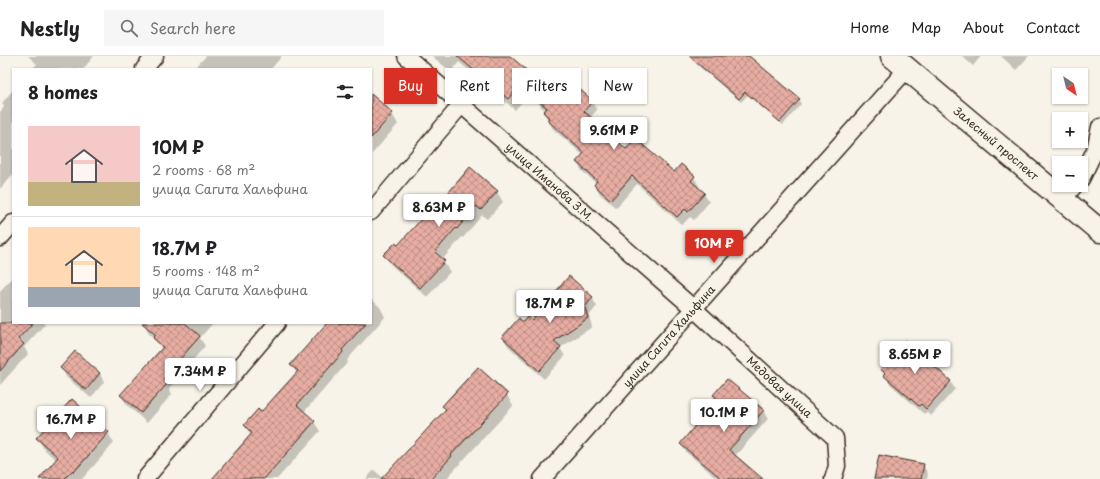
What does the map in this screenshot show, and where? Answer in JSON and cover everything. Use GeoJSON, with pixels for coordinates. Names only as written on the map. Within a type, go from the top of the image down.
{"type":"FeatureCollection","features":[{"type":"Feature","properties":{"kind":"main road","name":"Залесный проспект"},"geometry":{"type":"LineString","coordinates":[[900,62],[1052,179]]}},
{"type":"Feature","properties":{"kind":"main road","name":"Залесный проспект"},"geometry":{"type":"LineString","coordinates":[[1069,192],[1100,231]]}},
{"type":"Feature","properties":{"kind":"street"},"geometry":{"type":"LineString","coordinates":[[145,68],[155,56]]}},
{"type":"Feature","properties":{"kind":"street","name":"улица Иманова З.М."},"geometry":{"type":"LineString","coordinates":[[406,56],[445,89]]}},
{"type":"Feature","properties":{"kind":"street","name":"улица Сагита Хальфина"},"geometry":{"type":"LineString","coordinates":[[542,479],[693,308],[900,62]]}},
{"type":"Feature","properties":{"kind":"street"},"geometry":{"type":"LineString","coordinates":[[372,211],[462,104]]}},
{"type":"Feature","properties":{"kind":"street","name":"улица Иманова З.М."},"geometry":{"type":"LineString","coordinates":[[462,104],[693,308]]}},
{"type":"Feature","properties":{"kind":"street"},"geometry":{"type":"LineString","coordinates":[[1088,164],[1095,150],[1100,127]]}},
{"type":"Feature","properties":{"kind":"street"},"geometry":{"type":"LineString","coordinates":[[0,238],[12,224]]}},
{"type":"Feature","properties":{"kind":"street","name":"Медовая улица"},"geometry":{"type":"LineString","coordinates":[[693,308],[835,438],[837,466],[833,479]]}},
{"type":"Feature","properties":{"kind":"street"},"geometry":{"type":"LineString","coordinates":[[145,479],[276,324]]}},
{"type":"Feature","properties":{"kind":"building"},"geometry":{"type":"Polygon","coordinates":[[[457,56],[510,56],[524,68],[512,68],[512,94],[508,99],[504,96],[504,68],[471,68],[457,56]]]}},
{"type":"Feature","properties":{"kind":"building"},"geometry":{"type":"Polygon","coordinates":[[[689,56],[749,56],[800,99],[780,122],[745,92],[739,99],[689,56]]]}},
{"type":"Feature","properties":{"kind":"building"},"geometry":{"type":"Polygon","coordinates":[[[581,90],[589,97],[589,104],[590,104],[584,111],[626,149],[635,138],[674,172],[681,164],[695,176],[691,181],[705,193],[688,212],[685,209],[677,217],[632,176],[611,200],[594,185],[597,181],[576,162],[584,153],[547,120],[549,118],[543,112],[547,108],[542,104],[581,104],[581,90]]]}},
{"type":"Feature","properties":{"kind":"building"},"geometry":{"type":"Polygon","coordinates":[[[372,95],[393,113],[372,137],[372,95]]]}},
{"type":"Feature","properties":{"kind":"building"},"geometry":{"type":"Polygon","coordinates":[[[470,167],[498,191],[481,210],[476,206],[435,252],[445,261],[420,288],[383,255],[395,243],[398,245],[424,216],[427,218],[470,167]]]}},
{"type":"Feature","properties":{"kind":"building"},"geometry":{"type":"Polygon","coordinates":[[[569,276],[593,297],[585,307],[588,318],[554,341],[561,347],[539,371],[502,337],[519,318],[523,322],[528,316],[532,320],[569,276]]]}},
{"type":"Feature","properties":{"kind":"building"},"geometry":{"type":"Polygon","coordinates":[[[0,323],[32,324],[18,339],[24,344],[0,371],[0,323]]]}},
{"type":"Feature","properties":{"kind":"building"},"geometry":{"type":"Polygon","coordinates":[[[143,324],[186,324],[200,336],[163,379],[168,383],[141,413],[120,395],[163,347],[153,338],[156,335],[143,324]]]}},
{"type":"Feature","properties":{"kind":"building"},"geometry":{"type":"Polygon","coordinates":[[[326,324],[365,324],[297,405],[315,421],[264,479],[212,479],[252,433],[244,425],[258,409],[261,412],[298,371],[290,365],[326,324]]]}},
{"type":"Feature","properties":{"kind":"building"},"geometry":{"type":"Polygon","coordinates":[[[905,340],[951,381],[926,409],[921,404],[919,406],[883,375],[885,373],[880,369],[905,340]]]}},
{"type":"Feature","properties":{"kind":"building"},"geometry":{"type":"Polygon","coordinates":[[[75,351],[100,373],[86,390],[60,368],[75,351]]]}},
{"type":"Feature","properties":{"kind":"building"},"geometry":{"type":"Polygon","coordinates":[[[478,367],[508,394],[451,455],[452,456],[431,479],[381,479],[446,409],[442,406],[478,367]]]}},
{"type":"Feature","properties":{"kind":"building"},"geometry":{"type":"Polygon","coordinates":[[[727,379],[764,410],[729,450],[763,479],[722,479],[680,444],[717,399],[713,395],[727,379]]]}},
{"type":"Feature","properties":{"kind":"building"},"geometry":{"type":"Polygon","coordinates":[[[72,399],[109,432],[74,472],[73,470],[64,479],[39,479],[58,457],[36,438],[72,399]]]}},
{"type":"Feature","properties":{"kind":"building"},"geometry":{"type":"Polygon","coordinates":[[[879,455],[924,464],[921,479],[874,479],[879,455]]]}}]}
